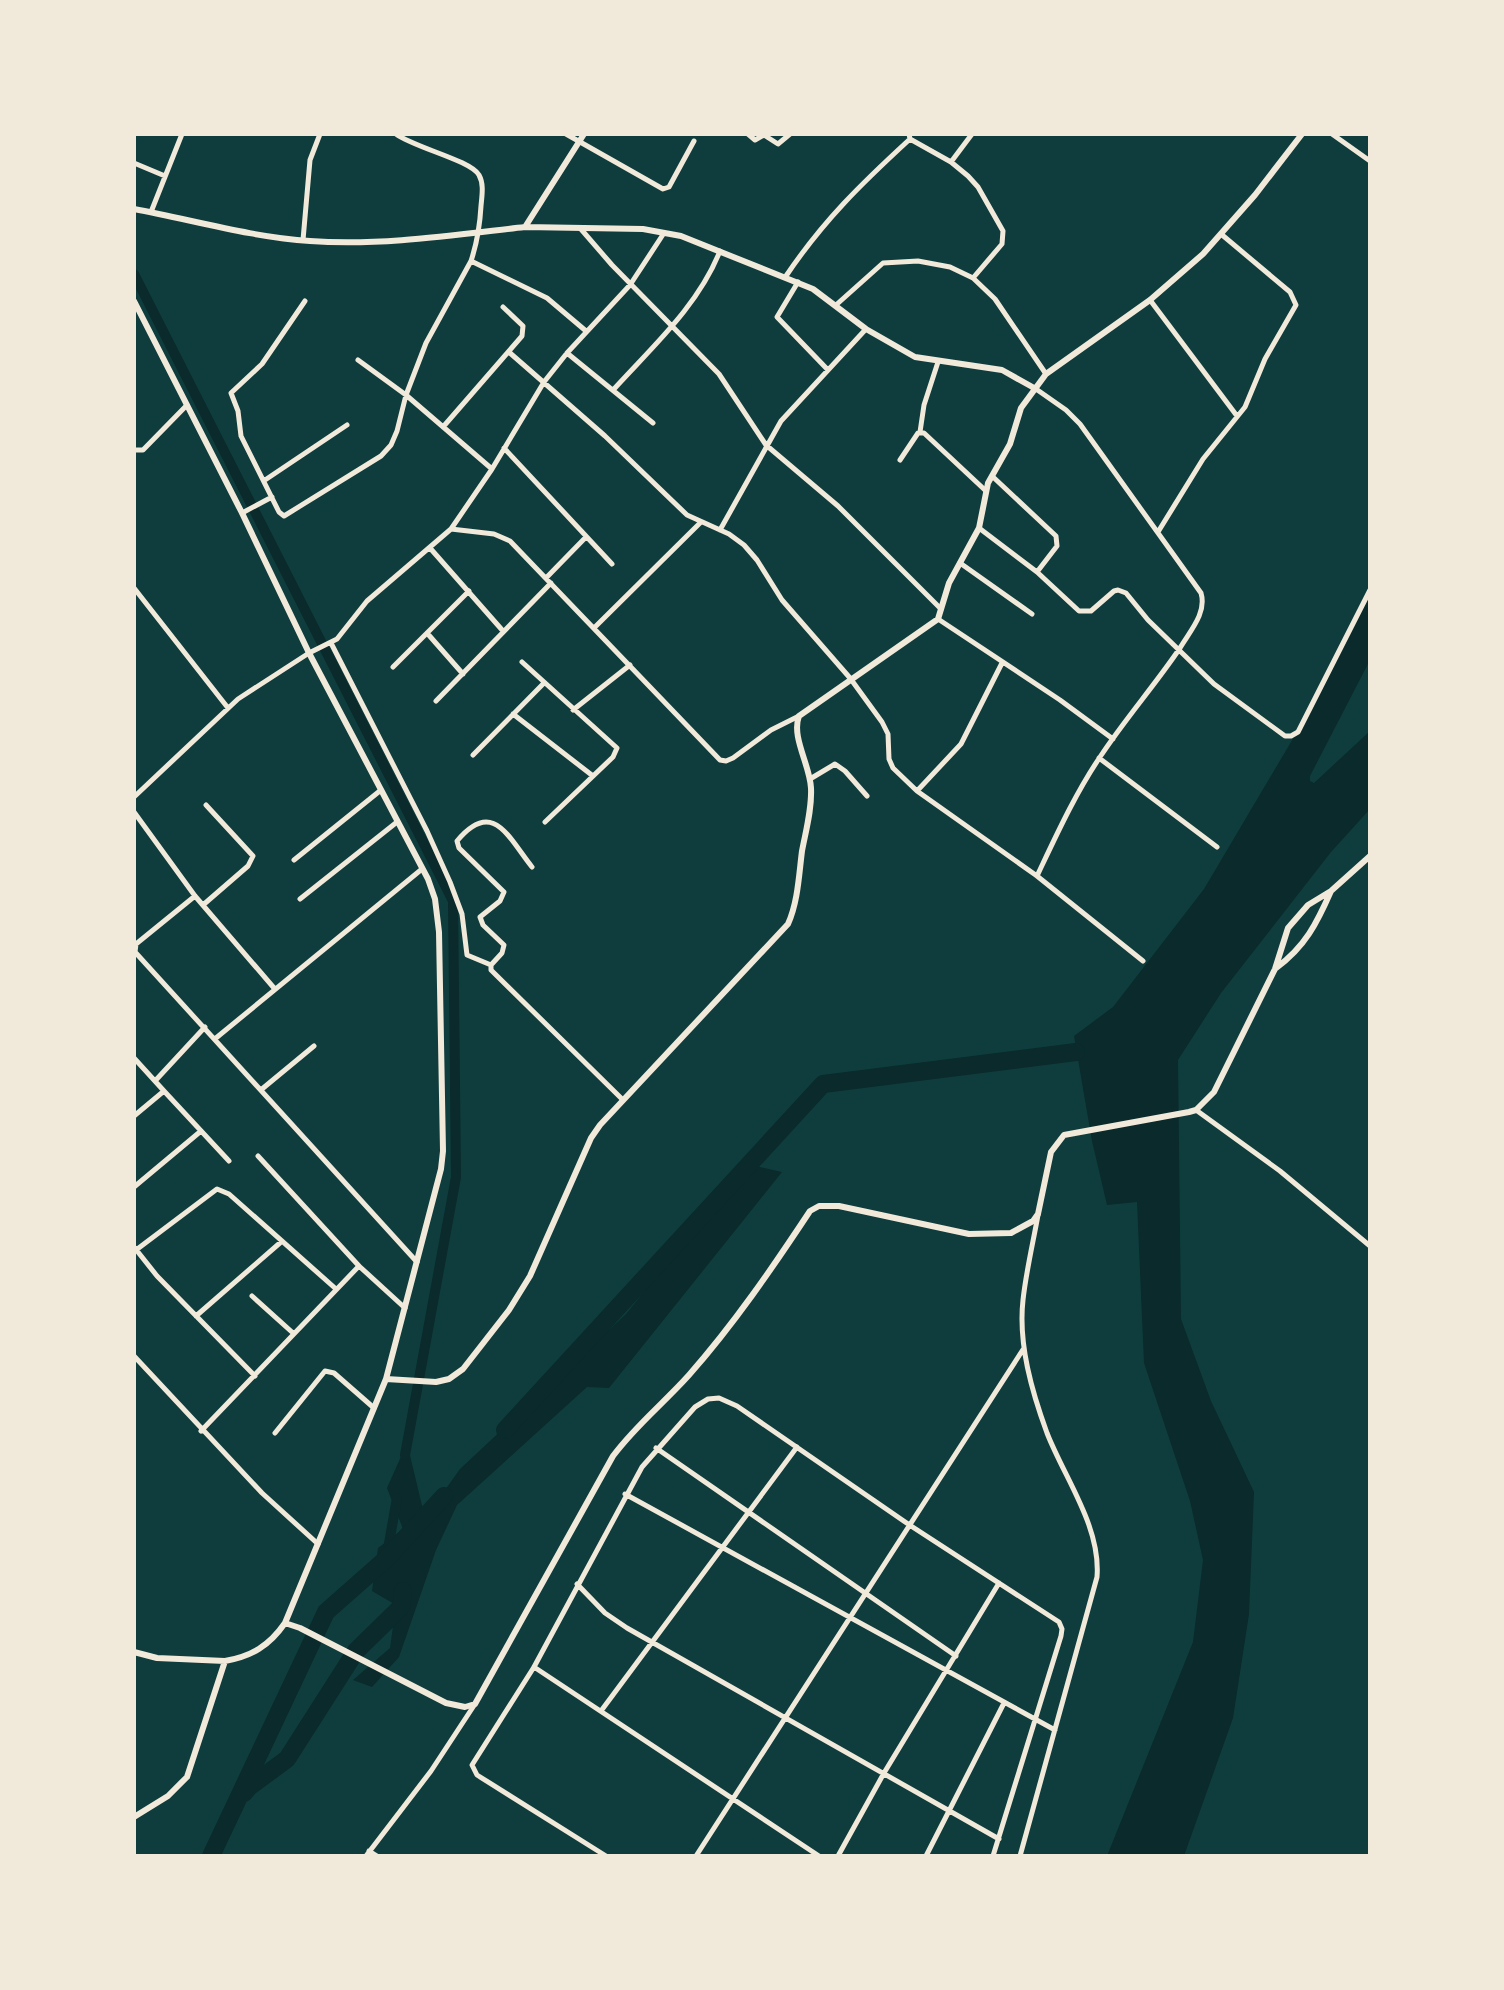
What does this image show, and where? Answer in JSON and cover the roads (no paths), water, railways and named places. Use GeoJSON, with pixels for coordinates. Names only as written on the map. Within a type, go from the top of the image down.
{"type":"FeatureCollection","features":[{"type":"Feature","properties":{"kind":"street"},"geometry":{"type":"LineString","coordinates":[[151,212],[182,134]]}},
{"type":"Feature","properties":{"kind":"street"},"geometry":{"type":"LineString","coordinates":[[303,240],[310,160],[320,134]]}},
{"type":"Feature","properties":{"kind":"street"},"geometry":{"type":"LineString","coordinates":[[305,301],[254,374],[231,393],[238,411],[241,436],[281,514],[288,515],[381,456],[391,445],[406,395],[432,332],[471,261],[478,232],[482,183],[477,171],[411,144],[396,134]]}},
{"type":"Feature","properties":{"kind":"street"},"geometry":{"type":"LineString","coordinates":[[566,134],[663,189],[669,187],[694,141]]}},
{"type":"Feature","properties":{"kind":"street"},"geometry":{"type":"LineString","coordinates":[[525,227],[584,134]]}},
{"type":"Feature","properties":{"kind":"street"},"geometry":{"type":"LineString","coordinates":[[748,134],[755,140],[766,135],[776,144],[790,134]]}},
{"type":"Feature","properties":{"kind":"street"},"geometry":{"type":"LineString","coordinates":[[951,162],[972,134]]}},
{"type":"Feature","properties":{"kind":"street"},"geometry":{"type":"LineString","coordinates":[[451,529],[503,537],[595,627],[720,760],[733,758],[938,619],[949,583],[979,528],[986,491],[1010,444],[1021,408],[1046,374],[1150,300],[1203,254],[1302,134]]}},
{"type":"Feature","properties":{"kind":"street"},"geometry":{"type":"LineString","coordinates":[[1332,134],[1370,161]]}},
{"type":"Feature","properties":{"kind":"street"},"geometry":{"type":"LineString","coordinates":[[786,276],[813,236],[847,197],[910,137],[951,162],[978,187],[1004,238],[973,278]]}},
{"type":"Feature","properties":{"kind":"street"},"geometry":{"type":"LineString","coordinates":[[134,163],[165,176]]}},
{"type":"Feature","properties":{"kind":"street"},"geometry":{"type":"LineString","coordinates":[[134,209],[257,235],[303,240],[365,243],[525,227],[643,229],[681,236],[799,282],[836,305],[866,329],[915,357],[1002,370],[1066,410],[1080,424],[1158,532],[1201,593],[1204,602],[1202,611],[1178,650],[1099,758],[1037,876]]}},
{"type":"Feature","properties":{"kind":"street"},"geometry":{"type":"LineString","coordinates":[[580,228],[630,285],[719,374],[766,445],[838,506],[942,610]]}},
{"type":"Feature","properties":{"kind":"street"},"geometry":{"type":"LineString","coordinates":[[134,797],[251,690],[341,636],[375,594],[451,529],[492,469],[544,382],[586,331],[630,285],[664,233]]}},
{"type":"Feature","properties":{"kind":"street"},"geometry":{"type":"LineString","coordinates":[[1158,532],[1203,459],[1252,395],[1265,359],[1296,305],[1290,292],[1221,234]]}},
{"type":"Feature","properties":{"kind":"street"},"geometry":{"type":"LineString","coordinates":[[614,389],[704,286],[720,250]]}},
{"type":"Feature","properties":{"kind":"street"},"geometry":{"type":"LineString","coordinates":[[471,261],[547,298],[586,331]]}},
{"type":"Feature","properties":{"kind":"street"},"geometry":{"type":"LineString","coordinates":[[836,305],[883,263],[918,261],[950,267],[973,278],[995,299],[1046,374]]}},
{"type":"Feature","properties":{"kind":"street"},"geometry":{"type":"LineString","coordinates":[[799,282],[777,317],[828,370]]}},
{"type":"Feature","properties":{"kind":"street"},"geometry":{"type":"LineString","coordinates":[[1150,300],[1237,416]]}},
{"type":"Feature","properties":{"kind":"street"},"geometry":{"type":"LineString","coordinates":[[134,301],[246,511],[435,899],[438,915],[443,1151],[418,1263],[386,1379],[285,1623],[265,1646],[250,1655],[225,1661],[186,1661],[134,1652]]}},
{"type":"Feature","properties":{"kind":"street"},"geometry":{"type":"LineString","coordinates":[[443,427],[510,353],[524,331],[523,326],[503,307]]}},
{"type":"Feature","properties":{"kind":"street"},"geometry":{"type":"LineString","coordinates":[[720,530],[781,421],[866,329]]}},
{"type":"Feature","properties":{"kind":"street"},"geometry":{"type":"LineString","coordinates":[[510,353],[640,468],[687,515],[744,545],[782,600],[850,678],[885,728],[890,764],[917,791],[1037,876],[1143,961]]}},
{"type":"Feature","properties":{"kind":"street"},"geometry":{"type":"LineString","coordinates":[[567,353],[653,423]]}},
{"type":"Feature","properties":{"kind":"street"},"geometry":{"type":"LineString","coordinates":[[358,360],[406,395],[492,469]]}},
{"type":"Feature","properties":{"kind":"street"},"geometry":{"type":"LineString","coordinates":[[900,460],[920,432],[924,405],[938,362]]}},
{"type":"Feature","properties":{"kind":"street"},"geometry":{"type":"LineString","coordinates":[[134,450],[143,450],[187,405]]}},
{"type":"Feature","properties":{"kind":"street"},"geometry":{"type":"LineString","coordinates":[[265,480],[347,425]]}},
{"type":"Feature","properties":{"kind":"street"},"geometry":{"type":"LineString","coordinates":[[920,432],[986,491]]}},
{"type":"Feature","properties":{"kind":"street"},"geometry":{"type":"LineString","coordinates":[[504,448],[612,564]]}},
{"type":"Feature","properties":{"kind":"street"},"geometry":{"type":"LineString","coordinates":[[992,476],[1056,536],[1057,546],[1037,572]]}},
{"type":"Feature","properties":{"kind":"street"},"geometry":{"type":"LineString","coordinates":[[246,511],[272,497]]}},
{"type":"Feature","properties":{"kind":"street"},"geometry":{"type":"LineString","coordinates":[[595,627],[700,523]]}},
{"type":"Feature","properties":{"kind":"street"},"geometry":{"type":"LineString","coordinates":[[979,528],[1037,572],[1079,611],[1091,611],[1114,591],[1122,590],[1214,684],[1279,733],[1291,736],[1298,732],[1370,590]]}},
{"type":"Feature","properties":{"kind":"street"},"geometry":{"type":"LineString","coordinates":[[436,701],[504,631],[586,537]]}},
{"type":"Feature","properties":{"kind":"street"},"geometry":{"type":"LineString","coordinates":[[430,548],[504,631]]}},
{"type":"Feature","properties":{"kind":"street"},"geometry":{"type":"LineString","coordinates":[[959,563],[1032,614]]}},
{"type":"Feature","properties":{"kind":"street"},"geometry":{"type":"LineString","coordinates":[[134,588],[228,708]]}},
{"type":"Feature","properties":{"kind":"street"},"geometry":{"type":"LineString","coordinates":[[393,667],[469,591]]}},
{"type":"Feature","properties":{"kind":"street"},"geometry":{"type":"LineString","coordinates":[[938,619],[1113,739]]}},
{"type":"Feature","properties":{"kind":"street"},"geometry":{"type":"LineString","coordinates":[[427,633],[463,674]]}},
{"type":"Feature","properties":{"kind":"street"},"geometry":{"type":"LineString","coordinates":[[331,643],[450,882],[462,914],[467,955],[491,965],[494,974],[622,1099]]}},
{"type":"Feature","properties":{"kind":"street"},"geometry":{"type":"LineString","coordinates":[[522,662],[617,748],[613,757],[545,822]]}},
{"type":"Feature","properties":{"kind":"street"},"geometry":{"type":"LineString","coordinates":[[917,791],[961,744],[1002,663]]}},
{"type":"Feature","properties":{"kind":"street"},"geometry":{"type":"LineString","coordinates":[[573,710],[630,665]]}},
{"type":"Feature","properties":{"kind":"street"},"geometry":{"type":"LineString","coordinates":[[473,755],[544,683]]}},
{"type":"Feature","properties":{"kind":"street"},"geometry":{"type":"LineString","coordinates":[[513,714],[593,776]]}},
{"type":"Feature","properties":{"kind":"street"},"geometry":{"type":"LineString","coordinates":[[386,1379],[422,1382],[449,1379],[463,1369],[530,1276],[591,1138],[622,1099],[788,924],[794,905],[809,806],[810,779],[796,723],[799,716]]}},
{"type":"Feature","properties":{"kind":"street"},"geometry":{"type":"LineString","coordinates":[[1099,758],[1217,847]]}},
{"type":"Feature","properties":{"kind":"street"},"geometry":{"type":"LineString","coordinates":[[810,779],[835,764],[867,796]]}},
{"type":"Feature","properties":{"kind":"street"},"geometry":{"type":"LineString","coordinates":[[294,860],[381,790]]}},
{"type":"Feature","properties":{"kind":"street"},"geometry":{"type":"LineString","coordinates":[[203,905],[248,866],[253,856],[206,805]]}},
{"type":"Feature","properties":{"kind":"street"},"geometry":{"type":"LineString","coordinates":[[134,812],[195,896],[274,988]]}},
{"type":"Feature","properties":{"kind":"street"},"geometry":{"type":"LineString","coordinates":[[491,965],[502,953],[504,945],[483,925],[480,917],[500,901],[504,892],[459,848],[457,841],[480,821],[490,821],[501,828],[532,867]]}},
{"type":"Feature","properties":{"kind":"street"},"geometry":{"type":"LineString","coordinates":[[300,899],[397,822]]}},
{"type":"Feature","properties":{"kind":"street"},"geometry":{"type":"LineString","coordinates":[[1020,1856],[1097,1577],[1098,1560],[1089,1528],[1048,1435],[1024,1347],[1023,1300],[1051,1152],[1064,1135],[1192,1111],[1214,1092],[1275,969],[1288,928],[1297,915],[1331,891],[1370,856]]}},
{"type":"Feature","properties":{"kind":"street"},"geometry":{"type":"LineString","coordinates":[[216,1038],[422,869]]}},
{"type":"Feature","properties":{"kind":"street"},"geometry":{"type":"LineString","coordinates":[[1275,969],[1294,956],[1308,940],[1331,891]]}},
{"type":"Feature","properties":{"kind":"street"},"geometry":{"type":"LineString","coordinates":[[195,896],[134,948],[139,957],[418,1263]]}},
{"type":"Feature","properties":{"kind":"street"},"geometry":{"type":"LineString","coordinates":[[155,1081],[205,1027]]}},
{"type":"Feature","properties":{"kind":"street"},"geometry":{"type":"LineString","coordinates":[[262,1089],[314,1046]]}},
{"type":"Feature","properties":{"kind":"street"},"geometry":{"type":"LineString","coordinates":[[134,1058],[229,1161]]}},
{"type":"Feature","properties":{"kind":"street"},"geometry":{"type":"LineString","coordinates":[[134,1116],[164,1091]]}},
{"type":"Feature","properties":{"kind":"street"},"geometry":{"type":"LineString","coordinates":[[1192,1111],[1280,1171],[1370,1246]]}},
{"type":"Feature","properties":{"kind":"street"},"geometry":{"type":"LineString","coordinates":[[134,1187],[201,1131]]}},
{"type":"Feature","properties":{"kind":"street"},"geometry":{"type":"LineString","coordinates":[[258,1156],[359,1266],[406,1308]]}},
{"type":"Feature","properties":{"kind":"street"},"geometry":{"type":"LineString","coordinates":[[255,1376],[135,1249],[217,1189],[229,1194],[336,1289]]}},
{"type":"Feature","properties":{"kind":"street"},"geometry":{"type":"LineString","coordinates":[[377,1856],[368,1854],[431,1771],[475,1704],[613,1456],[637,1425],[703,1358],[769,1272],[810,1211],[819,1206],[839,1206],[969,1234],[990,1235],[1011,1233],[1026,1227],[1038,1214]]}},
{"type":"Feature","properties":{"kind":"street"},"geometry":{"type":"LineString","coordinates":[[196,1316],[281,1242]]}},
{"type":"Feature","properties":{"kind":"street"},"geometry":{"type":"LineString","coordinates":[[201,1431],[359,1266]]}},
{"type":"Feature","properties":{"kind":"street"},"geometry":{"type":"LineString","coordinates":[[252,1296],[293,1333]]}},
{"type":"Feature","properties":{"kind":"street"},"geometry":{"type":"LineString","coordinates":[[696,1856],[1024,1347]]}},
{"type":"Feature","properties":{"kind":"street"},"geometry":{"type":"LineString","coordinates":[[134,1356],[201,1431],[280,1511],[318,1544]]}},
{"type":"Feature","properties":{"kind":"street"},"geometry":{"type":"LineString","coordinates":[[275,1433],[325,1371],[334,1373],[375,1409]]}},
{"type":"Feature","properties":{"kind":"street"},"geometry":{"type":"LineString","coordinates":[[606,1856],[472,1770],[472,1765],[534,1667],[625,1494],[656,1448],[695,1407],[708,1399],[719,1398],[737,1406],[911,1526],[1054,1618],[1062,1629],[993,1856]]}},
{"type":"Feature","properties":{"kind":"street"},"geometry":{"type":"LineString","coordinates":[[601,1711],[797,1447]]}},
{"type":"Feature","properties":{"kind":"street"},"geometry":{"type":"LineString","coordinates":[[656,1448],[956,1656]]}},
{"type":"Feature","properties":{"kind":"street"},"geometry":{"type":"LineString","coordinates":[[625,1494],[1055,1730]]}},
{"type":"Feature","properties":{"kind":"street"},"geometry":{"type":"LineString","coordinates":[[838,1856],[884,1773],[999,1583]]}},
{"type":"Feature","properties":{"kind":"street"},"geometry":{"type":"LineString","coordinates":[[577,1584],[614,1619],[650,1642],[999,1839]]}},
{"type":"Feature","properties":{"kind":"street"},"geometry":{"type":"LineString","coordinates":[[285,1623],[457,1706],[475,1704]]}},
{"type":"Feature","properties":{"kind":"street"},"geometry":{"type":"LineString","coordinates":[[134,1817],[168,1796],[187,1777],[225,1661]]}},
{"type":"Feature","properties":{"kind":"street"},"geometry":{"type":"LineString","coordinates":[[534,1667],[819,1856]]}},
{"type":"Feature","properties":{"kind":"street"},"geometry":{"type":"LineString","coordinates":[[926,1856],[1004,1703]]}},
{"type":"Feature","properties":{"kind":"water"},"geometry":{"type":"Polygon","coordinates":[[[1370,596],[1370,660],[1310,781],[1314,783],[1370,731],[1370,809],[1331,852],[1221,993],[1178,1060],[1181,1319],[1211,1401],[1254,1492],[1249,1614],[1233,1718],[1184,1856],[1107,1856],[1193,1642],[1203,1560],[1190,1501],[1144,1363],[1137,1202],[1107,1205],[1092,1141],[1074,1036],[1113,1007],[1204,889],[1291,742],[1370,596]]]}},
{"type":"Feature","properties":{"kind":"water"},"geometry":{"type":"Polygon","coordinates":[[[747,1164],[782,1172],[609,1388],[587,1387],[457,1505],[436,1550],[399,1657],[372,1687],[353,1680],[390,1648],[396,1605],[372,1591],[378,1548],[403,1529],[387,1488],[407,1443],[425,1518],[460,1469],[626,1314],[747,1164]]]}},
{"type":"Feature","properties":{"kind":"waterway"},"geometry":{"type":"LineString","coordinates":[[134,274],[453,901],[456,1177],[405,1455]]}},
{"type":"Feature","properties":{"kind":"waterway"},"geometry":{"type":"LineString","coordinates":[[505,1430],[823,1084],[1076,1052]]}},
{"type":"Feature","properties":{"kind":"waterway"},"geometry":{"type":"LineString","coordinates":[[211,1856],[326,1612],[386,1559],[444,1496]]}},
{"type":"Feature","properties":{"kind":"waterway"},"geometry":{"type":"LineString","coordinates":[[388,1549],[397,1498]]}},
{"type":"Feature","properties":{"kind":"waterway"},"geometry":{"type":"LineString","coordinates":[[244,1793],[287,1759],[356,1651],[401,1607],[403,1591]]}}]}
